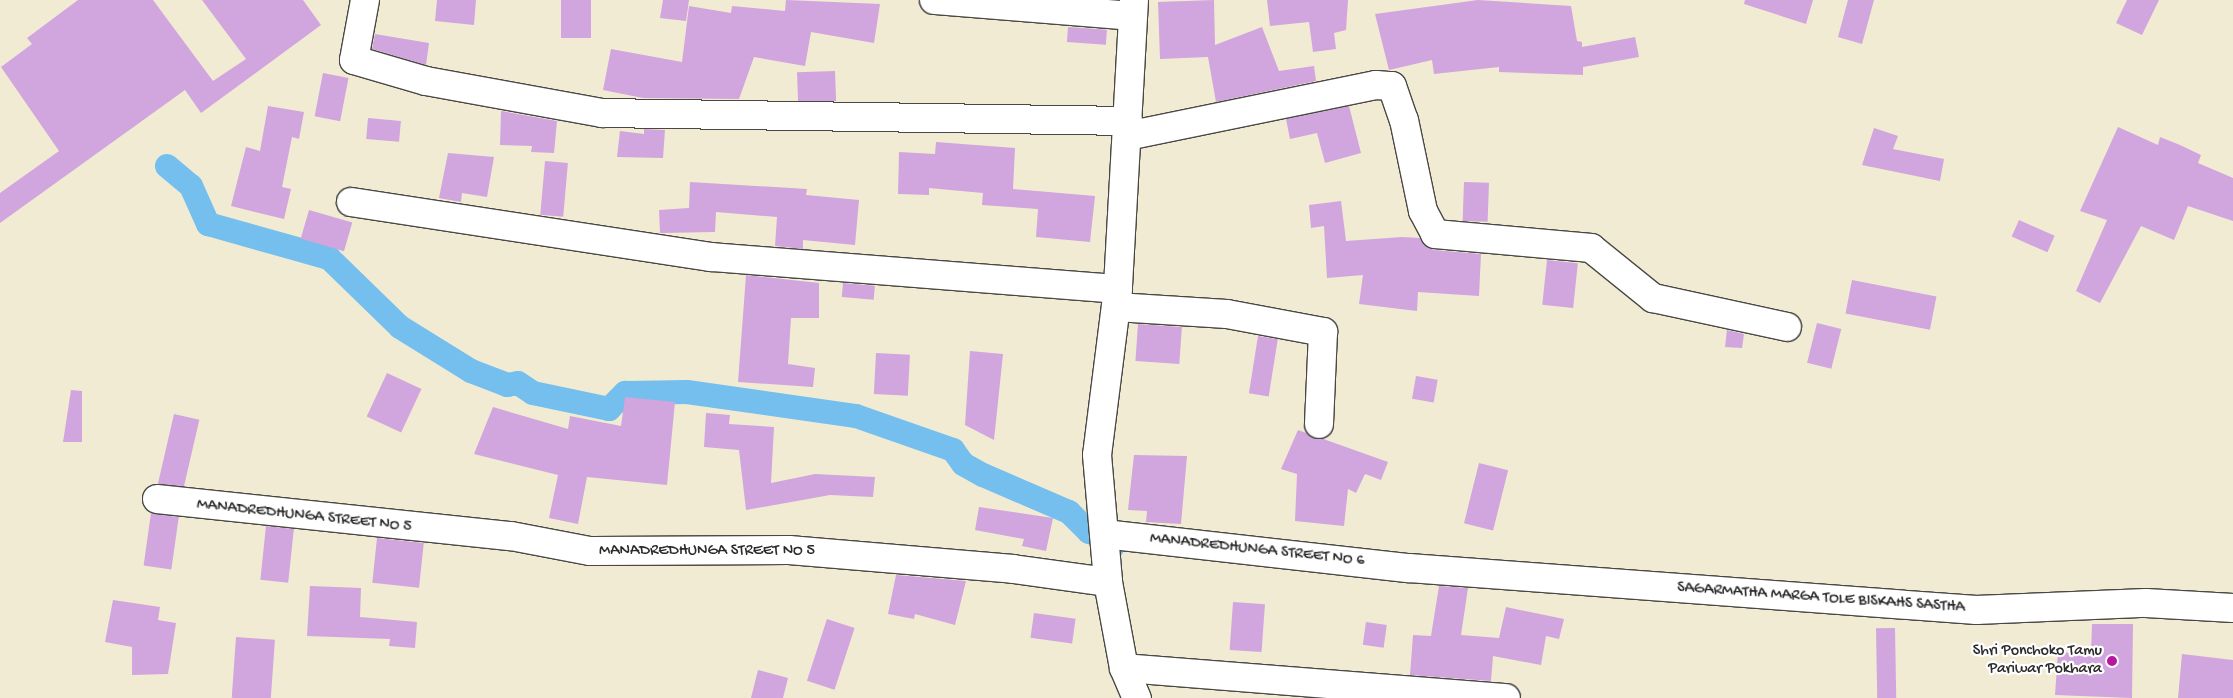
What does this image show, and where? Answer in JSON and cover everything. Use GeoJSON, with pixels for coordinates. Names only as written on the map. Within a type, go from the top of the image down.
{"type":"FeatureCollection","features":[{"type":"Feature","properties":{"kind":"street"},"geometry":{"type":"LineString","coordinates":[[365,0],[354,60],[426,81],[602,113],[1127,129],[1376,85],[1392,86],[1404,120],[1423,211],[1435,234],[1591,248],[1653,298],[1787,327]]}},
{"type":"Feature","properties":{"kind":"street"},"geometry":{"type":"LineString","coordinates":[[934,0],[1133,8],[1117,298],[1097,455],[1108,582],[1124,668],[1137,698]]}},
{"type":"Feature","properties":{"kind":"street"},"geometry":{"type":"LineString","coordinates":[[351,202],[711,256],[1117,298],[1227,314],[1323,332],[1319,424]]}},
{"type":"Feature","properties":{"kind":"street","name":"MANADREDHUNGA STREET NO 5"},"geometry":{"type":"LineString","coordinates":[[157,499],[511,536],[590,551],[789,550],[1013,569],[1108,582]]}},
{"type":"Feature","properties":{"kind":"street","name":"MANADREDHUNGA STREET NO 6"},"geometry":{"type":"LineString","coordinates":[[1104,534],[1410,568]]}},
{"type":"Feature","properties":{"kind":"street","name":"SAGARMATHA MARGA TOLE BISKAHS SASTHA"},"geometry":{"type":"LineString","coordinates":[[1410,568],[1976,610],[2146,603],[2233,608]]}},
{"type":"Feature","properties":{"kind":"street"},"geometry":{"type":"LineString","coordinates":[[1124,668],[1506,698]]}},
{"type":"Feature","properties":{"kind":"building"},"geometry":{"type":"Polygon","coordinates":[[[78,0],[153,0],[213,81],[246,59],[202,0],[303,0],[321,25],[201,113],[185,90],[0,223],[0,193],[59,151],[1,67],[32,44],[27,38],[78,0]]]}},
{"type":"Feature","properties":{"kind":"building"},"geometry":{"type":"Polygon","coordinates":[[[437,0],[476,0],[474,25],[435,21],[437,0]]]}},
{"type":"Feature","properties":{"kind":"building"},"geometry":{"type":"Polygon","coordinates":[[[561,0],[591,0],[591,38],[561,38],[561,0]]]}},
{"type":"Feature","properties":{"kind":"building"},"geometry":{"type":"Polygon","coordinates":[[[663,0],[689,0],[686,21],[660,18],[663,0]]]}},
{"type":"Feature","properties":{"kind":"building"},"geometry":{"type":"Polygon","coordinates":[[[786,0],[880,4],[874,43],[811,32],[805,66],[754,57],[739,99],[643,98],[603,90],[611,49],[682,62],[689,6],[731,13],[732,6],[785,11],[786,0]]]}},
{"type":"Feature","properties":{"kind":"building"},"geometry":{"type":"Polygon","coordinates":[[[1214,0],[1215,45],[1262,27],[1279,71],[1314,66],[1316,81],[1216,102],[1208,57],[1160,59],[1158,2],[1214,0]]]}},
{"type":"Feature","properties":{"kind":"building"},"geometry":{"type":"Polygon","coordinates":[[[1267,0],[1348,0],[1346,30],[1334,33],[1336,49],[1313,52],[1309,22],[1270,26],[1267,0]]]}},
{"type":"Feature","properties":{"kind":"building"},"geometry":{"type":"Polygon","coordinates":[[[1478,0],[1571,6],[1577,41],[1582,42],[1582,47],[1635,37],[1639,57],[1583,67],[1583,75],[1499,72],[1499,67],[1434,74],[1432,60],[1389,70],[1375,14],[1478,0]]]}},
{"type":"Feature","properties":{"kind":"building"},"geometry":{"type":"Polygon","coordinates":[[[1745,0],[1813,0],[1806,24],[1744,4],[1745,0]]]}},
{"type":"Feature","properties":{"kind":"building"},"geometry":{"type":"Polygon","coordinates":[[[1848,0],[1874,0],[1862,44],[1838,37],[1848,0]]]}},
{"type":"Feature","properties":{"kind":"building"},"geometry":{"type":"Polygon","coordinates":[[[2127,0],[2159,0],[2142,35],[2116,23],[2127,0]]]}},
{"type":"Feature","properties":{"kind":"building"},"geometry":{"type":"Polygon","coordinates":[[[1068,27],[1107,30],[1106,45],[1067,42],[1068,27]]]}},
{"type":"Feature","properties":{"kind":"building"},"geometry":{"type":"Polygon","coordinates":[[[375,34],[429,43],[426,65],[372,49],[375,34]]]}},
{"type":"Feature","properties":{"kind":"building"},"geometry":{"type":"Polygon","coordinates":[[[835,71],[836,101],[798,102],[797,72],[835,71]]]}},
{"type":"Feature","properties":{"kind":"building"},"geometry":{"type":"Polygon","coordinates":[[[323,73],[349,78],[340,121],[315,116],[323,73]]]}},
{"type":"Feature","properties":{"kind":"building"},"geometry":{"type":"Polygon","coordinates":[[[268,106],[304,112],[299,139],[292,137],[282,187],[291,189],[284,219],[231,206],[246,147],[260,151],[268,106]]]}},
{"type":"Feature","properties":{"kind":"building"},"geometry":{"type":"Polygon","coordinates":[[[1349,106],[1361,153],[1325,163],[1317,133],[1290,139],[1286,119],[1349,106]]]}},
{"type":"Feature","properties":{"kind":"building"},"geometry":{"type":"Polygon","coordinates":[[[501,111],[557,121],[554,153],[531,152],[532,146],[500,145],[501,111]]]}},
{"type":"Feature","properties":{"kind":"building"},"geometry":{"type":"Polygon","coordinates":[[[368,118],[401,121],[399,142],[366,139],[368,118]]]}},
{"type":"Feature","properties":{"kind":"building"},"geometry":{"type":"Polygon","coordinates":[[[2118,127],[2158,145],[2160,137],[2180,145],[2201,155],[2198,163],[2233,178],[2233,221],[2188,206],[2174,240],[2141,226],[2100,303],[2076,291],[2107,220],[2080,211],[2118,127]]]}},
{"type":"Feature","properties":{"kind":"building"},"geometry":{"type":"Polygon","coordinates":[[[1874,128],[1898,136],[1893,149],[1944,159],[1940,181],[1862,165],[1874,128]]]}},
{"type":"Feature","properties":{"kind":"building"},"geometry":{"type":"Polygon","coordinates":[[[644,129],[665,130],[663,158],[617,157],[620,131],[644,134],[644,129]]]}},
{"type":"Feature","properties":{"kind":"building"},"geometry":{"type":"Polygon","coordinates":[[[936,142],[1015,148],[1013,189],[1095,196],[1090,242],[1036,237],[1038,209],[982,205],[983,193],[929,188],[929,195],[898,194],[899,152],[935,154],[936,142]]]}},
{"type":"Feature","properties":{"kind":"building"},"geometry":{"type":"Polygon","coordinates":[[[448,153],[494,157],[487,197],[462,193],[461,202],[439,198],[448,153]]]}},
{"type":"Feature","properties":{"kind":"building"},"geometry":{"type":"Polygon","coordinates":[[[545,161],[568,163],[563,217],[540,215],[545,161]]]}},
{"type":"Feature","properties":{"kind":"building"},"geometry":{"type":"Polygon","coordinates":[[[690,182],[807,189],[806,195],[859,200],[855,245],[803,240],[803,249],[775,246],[777,217],[716,212],[715,232],[660,233],[659,210],[689,208],[690,182]]]}},
{"type":"Feature","properties":{"kind":"building"},"geometry":{"type":"Polygon","coordinates":[[[1464,182],[1489,183],[1488,222],[1463,221],[1464,182]]]}},
{"type":"Feature","properties":{"kind":"building"},"geometry":{"type":"Polygon","coordinates":[[[1341,201],[1346,241],[1402,237],[1420,238],[1434,250],[1481,254],[1479,296],[1418,292],[1417,311],[1359,304],[1363,275],[1327,278],[1324,226],[1311,228],[1309,205],[1341,201]]]}},
{"type":"Feature","properties":{"kind":"building"},"geometry":{"type":"Polygon","coordinates":[[[309,210],[352,222],[344,251],[301,239],[309,210]]]}},
{"type":"Feature","properties":{"kind":"building"},"geometry":{"type":"Polygon","coordinates":[[[2019,220],[2055,236],[2047,252],[2012,236],[2019,220]]]}},
{"type":"Feature","properties":{"kind":"building"},"geometry":{"type":"Polygon","coordinates":[[[1547,260],[1578,263],[1573,308],[1542,305],[1547,260]]]}},
{"type":"Feature","properties":{"kind":"building"},"geometry":{"type":"Polygon","coordinates":[[[746,275],[819,283],[819,318],[791,318],[788,364],[815,368],[813,387],[738,382],[746,275]]]}},
{"type":"Feature","properties":{"kind":"building"},"geometry":{"type":"Polygon","coordinates":[[[1852,280],[1936,296],[1930,330],[1846,313],[1852,280]]]}},
{"type":"Feature","properties":{"kind":"building"},"geometry":{"type":"Polygon","coordinates":[[[843,283],[875,286],[874,300],[842,297],[843,283]]]}},
{"type":"Feature","properties":{"kind":"building"},"geometry":{"type":"Polygon","coordinates":[[[1817,323],[1841,329],[1831,369],[1807,363],[1817,323]]]}},
{"type":"Feature","properties":{"kind":"building"},"geometry":{"type":"Polygon","coordinates":[[[1138,324],[1182,327],[1179,364],[1135,361],[1138,324]]]}},
{"type":"Feature","properties":{"kind":"building"},"geometry":{"type":"Polygon","coordinates":[[[1727,330],[1744,334],[1742,348],[1725,347],[1727,330]]]}},
{"type":"Feature","properties":{"kind":"building"},"geometry":{"type":"Polygon","coordinates":[[[1258,336],[1278,339],[1269,396],[1249,393],[1258,336]]]}},
{"type":"Feature","properties":{"kind":"building"},"geometry":{"type":"Polygon","coordinates":[[[970,351],[1003,354],[994,440],[965,425],[970,351]]]}},
{"type":"Feature","properties":{"kind":"building"},"geometry":{"type":"Polygon","coordinates":[[[876,353],[910,355],[908,396],[874,394],[876,353]]]}},
{"type":"Feature","properties":{"kind":"building"},"geometry":{"type":"Polygon","coordinates":[[[387,373],[421,389],[401,433],[367,417],[387,373]]]}},
{"type":"Feature","properties":{"kind":"building"},"geometry":{"type":"Polygon","coordinates":[[[1416,376],[1438,380],[1434,402],[1412,399],[1416,376]]]}},
{"type":"Feature","properties":{"kind":"building"},"geometry":{"type":"Polygon","coordinates":[[[71,390],[82,391],[82,442],[63,442],[71,390]]]}},
{"type":"Feature","properties":{"kind":"building"},"geometry":{"type":"Polygon","coordinates":[[[625,397],[675,402],[667,485],[587,477],[578,524],[549,518],[558,475],[474,454],[493,407],[568,429],[570,416],[621,426],[625,397]]]}},
{"type":"Feature","properties":{"kind":"building"},"geometry":{"type":"Polygon","coordinates":[[[706,413],[730,415],[729,424],[774,427],[771,483],[815,474],[875,477],[873,497],[830,495],[746,510],[739,450],[704,447],[706,413]]]}},
{"type":"Feature","properties":{"kind":"building"},"geometry":{"type":"Polygon","coordinates":[[[174,414],[199,420],[183,490],[158,484],[174,414]]]}},
{"type":"Feature","properties":{"kind":"building"},"geometry":{"type":"Polygon","coordinates":[[[1298,430],[1388,462],[1381,480],[1365,474],[1356,493],[1348,489],[1344,526],[1295,521],[1297,474],[1281,469],[1298,430]]]}},
{"type":"Feature","properties":{"kind":"building"},"geometry":{"type":"Polygon","coordinates":[[[1134,455],[1187,456],[1181,524],[1146,522],[1147,511],[1128,510],[1134,455]]]}},
{"type":"Feature","properties":{"kind":"building"},"geometry":{"type":"Polygon","coordinates":[[[1479,463],[1508,470],[1493,530],[1464,523],[1479,463]]]}},
{"type":"Feature","properties":{"kind":"building"},"geometry":{"type":"Polygon","coordinates":[[[979,507],[1053,518],[1046,551],[1022,546],[1024,539],[975,530],[979,507]]]}},
{"type":"Feature","properties":{"kind":"building"},"geometry":{"type":"Polygon","coordinates":[[[151,513],[179,517],[171,569],[144,565],[151,513]]]}},
{"type":"Feature","properties":{"kind":"building"},"geometry":{"type":"Polygon","coordinates":[[[266,526],[294,529],[288,583],[260,580],[266,526]]]}},
{"type":"Feature","properties":{"kind":"building"},"geometry":{"type":"Polygon","coordinates":[[[377,538],[424,543],[419,588],[372,583],[377,538]]]}},
{"type":"Feature","properties":{"kind":"building"},"geometry":{"type":"Polygon","coordinates":[[[896,575],[966,581],[955,625],[915,614],[914,619],[888,614],[896,575]]]}},
{"type":"Feature","properties":{"kind":"building"},"geometry":{"type":"Polygon","coordinates":[[[310,586],[361,588],[360,617],[417,622],[415,648],[389,646],[390,639],[307,636],[310,586]]]}},
{"type":"Feature","properties":{"kind":"building"},"geometry":{"type":"Polygon","coordinates":[[[1439,586],[1468,588],[1461,635],[1499,638],[1506,607],[1564,619],[1559,639],[1546,636],[1541,665],[1493,656],[1491,681],[1410,675],[1413,635],[1431,636],[1439,586]]]}},
{"type":"Feature","properties":{"kind":"building"},"geometry":{"type":"Polygon","coordinates":[[[113,600],[160,607],[158,620],[176,623],[168,674],[132,675],[132,647],[105,642],[113,600]]]}},
{"type":"Feature","properties":{"kind":"building"},"geometry":{"type":"Polygon","coordinates":[[[1233,602],[1265,604],[1262,652],[1230,650],[1233,602]]]}},
{"type":"Feature","properties":{"kind":"building"},"geometry":{"type":"Polygon","coordinates":[[[1034,613],[1076,619],[1072,644],[1031,638],[1034,613]]]}},
{"type":"Feature","properties":{"kind":"building"},"geometry":{"type":"Polygon","coordinates":[[[827,619],[855,628],[834,690],[807,681],[827,619]]]}},
{"type":"Feature","properties":{"kind":"building"},"geometry":{"type":"Polygon","coordinates":[[[1366,622],[1387,625],[1384,648],[1363,645],[1366,622]]]}},
{"type":"Feature","properties":{"kind":"building","name":"Shri Ponchoko Tamu Pariwar Pokhara"},"geometry":{"type":"Polygon","coordinates":[[[2092,624],[2133,624],[2132,698],[2055,695],[2058,652],[2091,654],[2092,624]]]}},
{"type":"Feature","properties":{"kind":"building"},"geometry":{"type":"Polygon","coordinates":[[[1876,628],[1895,628],[1896,698],[1877,698],[1876,628]]]}},
{"type":"Feature","properties":{"kind":"building"},"geometry":{"type":"Polygon","coordinates":[[[236,637],[275,640],[271,698],[232,698],[236,637]]]}},
{"type":"Feature","properties":{"kind":"building"},"geometry":{"type":"Polygon","coordinates":[[[2182,654],[2233,660],[2233,698],[2178,698],[2182,654]]]}},
{"type":"Feature","properties":{"kind":"building"},"geometry":{"type":"Polygon","coordinates":[[[758,670],[788,678],[783,698],[751,698],[758,670]]]}},
{"type":"Feature","properties":{"kind":"waterway"},"geometry":{"type":"LineString","coordinates":[[167,166],[191,186],[208,224],[329,258],[400,327],[471,371],[507,385],[518,383],[533,393],[609,409],[625,393],[687,392],[856,416],[953,450],[963,464],[983,475],[1069,512],[1089,532],[1110,537],[1112,548]]}},
{"type":"Feature","properties":{"kind":"place","name":"Shri Ponchoko Tamu Pariwar Pokhara"},"geometry":{"type":"Point","coordinates":[2112,661]}}]}
